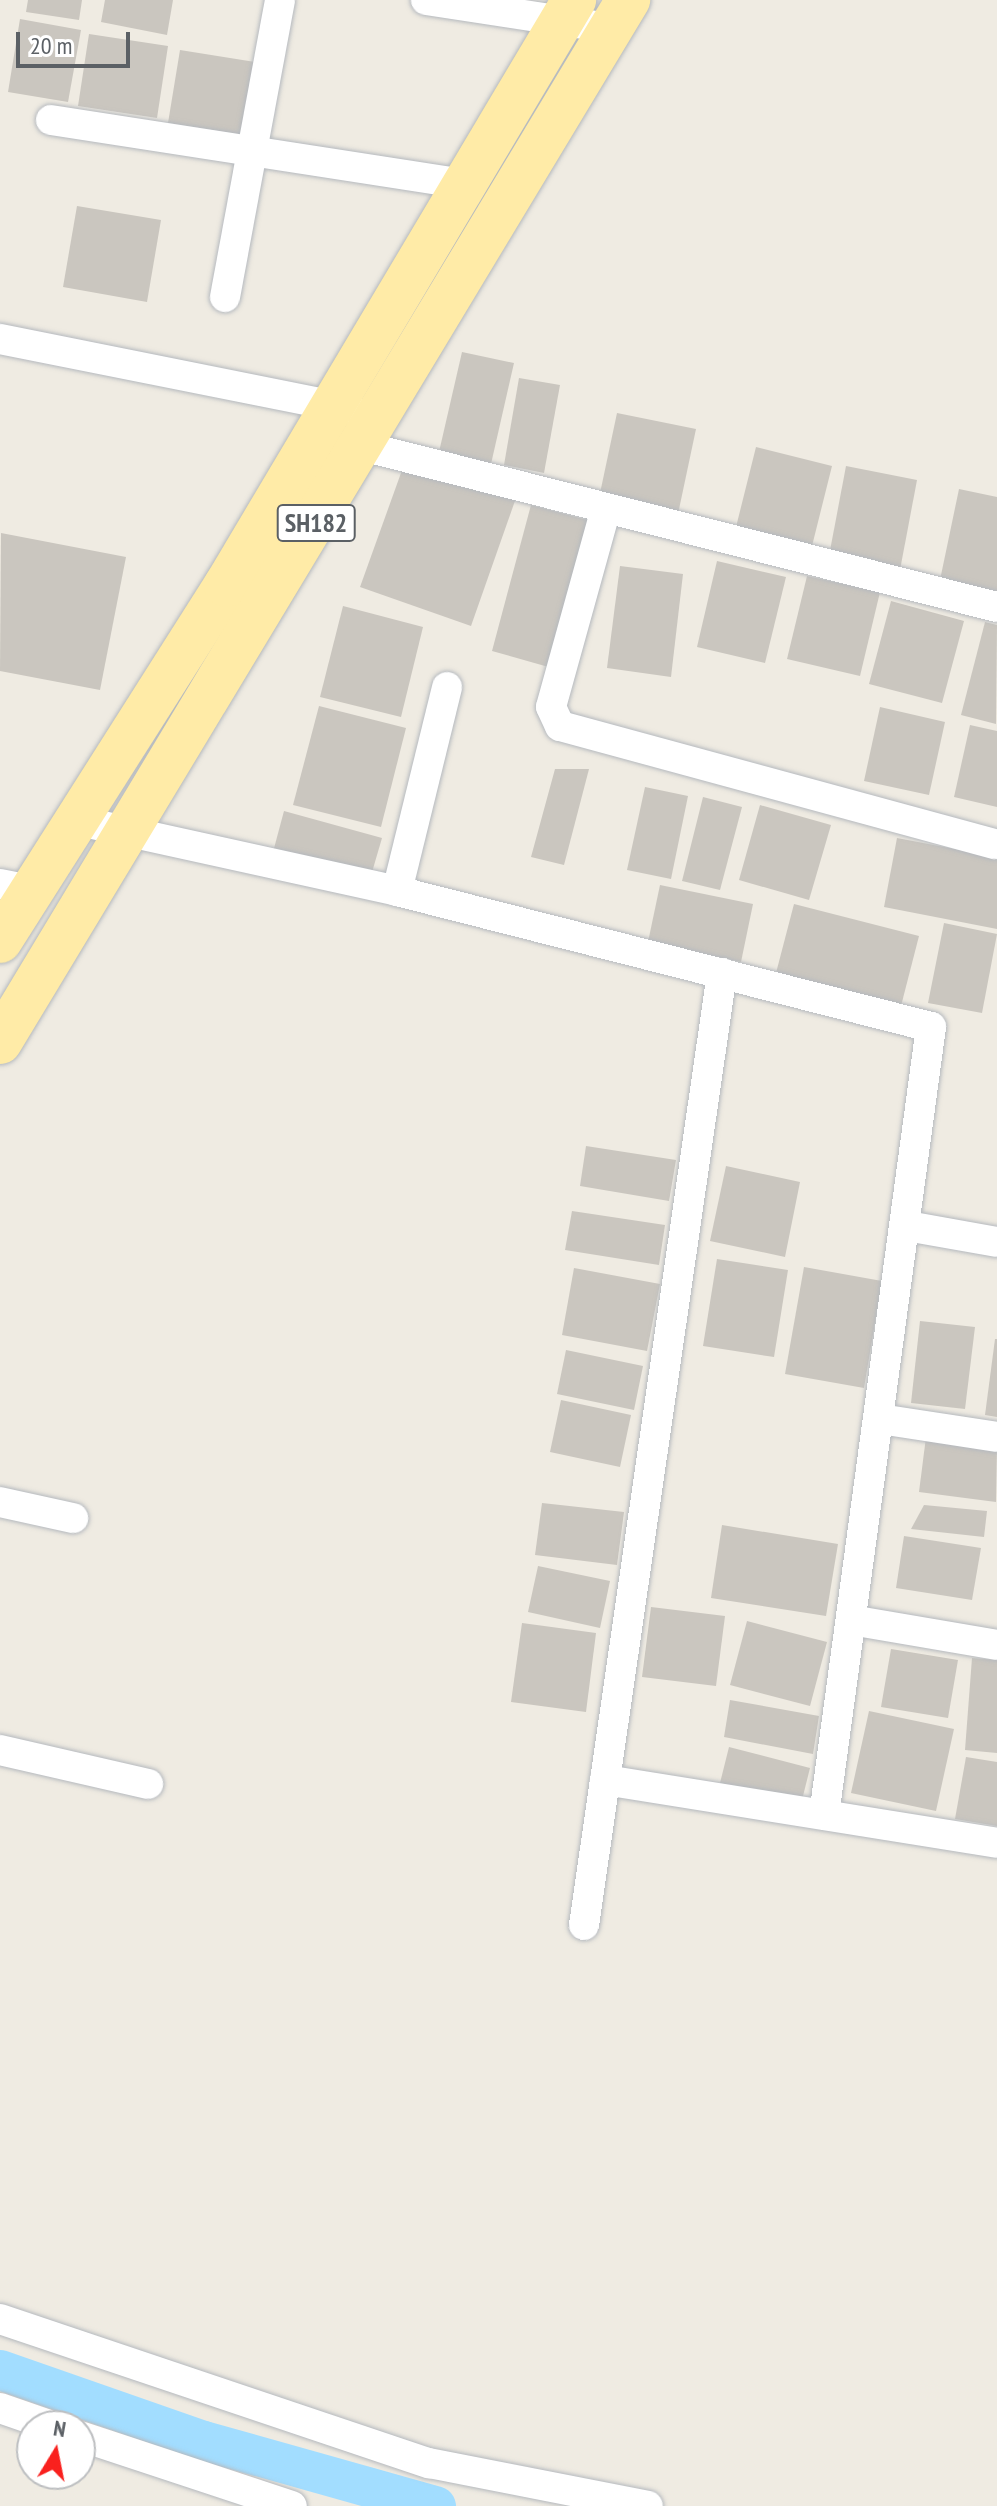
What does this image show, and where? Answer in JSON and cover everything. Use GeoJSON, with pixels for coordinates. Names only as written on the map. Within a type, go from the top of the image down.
{"type":"FeatureCollection","features":[{"type":"Feature","properties":{"kind":"main road","name":"SH182"},"geometry":{"type":"LineString","coordinates":[[0,941],[15,887],[75,820],[333,406],[569,9]]}},
{"type":"Feature","properties":{"kind":"main road","name":"SH182"},"geometry":{"type":"LineString","coordinates":[[0,1042],[132,832],[619,14]]}},
{"type":"Feature","properties":{"kind":"street"},"geometry":{"type":"LineString","coordinates":[[225,297],[280,0]]}},
{"type":"Feature","properties":{"kind":"street"},"geometry":{"type":"LineString","coordinates":[[426,0],[619,14]]}},
{"type":"Feature","properties":{"kind":"street"},"geometry":{"type":"LineString","coordinates":[[51,120],[464,184]]}},
{"type":"Feature","properties":{"kind":"street"},"geometry":{"type":"LineString","coordinates":[[0,339],[333,406],[373,431],[605,512],[997,607]]}},
{"type":"Feature","properties":{"kind":"street"},"geometry":{"type":"LineString","coordinates":[[605,512],[551,707],[560,726],[995,844]]}},
{"type":"Feature","properties":{"kind":"street"},"geometry":{"type":"LineString","coordinates":[[397,891],[447,687]]}},
{"type":"Feature","properties":{"kind":"street"},"geometry":{"type":"LineString","coordinates":[[75,820],[397,891],[931,1027],[907,1226],[824,1815]]}},
{"type":"Feature","properties":{"kind":"street"},"geometry":{"type":"LineString","coordinates":[[584,1925],[722,973]]}},
{"type":"Feature","properties":{"kind":"street"},"geometry":{"type":"LineString","coordinates":[[907,1226],[997,1242]]}},
{"type":"Feature","properties":{"kind":"street"},"geometry":{"type":"LineString","coordinates":[[880,1419],[997,1437]]}},
{"type":"Feature","properties":{"kind":"street"},"geometry":{"type":"LineString","coordinates":[[0,1502],[73,1518]]}},
{"type":"Feature","properties":{"kind":"street"},"geometry":{"type":"LineString","coordinates":[[851,1620],[997,1645]]}},
{"type":"Feature","properties":{"kind":"street"},"geometry":{"type":"LineString","coordinates":[[0,1750],[148,1784]]}},
{"type":"Feature","properties":{"kind":"street"},"geometry":{"type":"LineString","coordinates":[[605,1780],[997,1843]]}},
{"type":"Feature","properties":{"kind":"street"},"geometry":{"type":"LineString","coordinates":[[0,2319],[421,2461],[648,2506]]}},
{"type":"Feature","properties":{"kind":"street"},"geometry":{"type":"LineString","coordinates":[[96,2441],[292,2506]]}},
{"type":"Feature","properties":{"kind":"building"},"geometry":{"type":"Polygon","coordinates":[[[28,0],[82,0],[79,20],[26,12],[28,0]]]}},
{"type":"Feature","properties":{"kind":"building"},"geometry":{"type":"Polygon","coordinates":[[[105,0],[173,0],[167,35],[101,22],[105,0]]]}},
{"type":"Feature","properties":{"kind":"building"},"geometry":{"type":"Polygon","coordinates":[[[20,19],[81,30],[68,102],[8,92],[20,19]]]}},
{"type":"Feature","properties":{"kind":"building"},"geometry":{"type":"Polygon","coordinates":[[[89,34],[168,46],[157,118],[78,106],[89,34]]]}},
{"type":"Feature","properties":{"kind":"building"},"geometry":{"type":"Polygon","coordinates":[[[180,50],[255,62],[243,135],[168,123],[180,50]]]}},
{"type":"Feature","properties":{"kind":"building"},"geometry":{"type":"Polygon","coordinates":[[[77,206],[161,220],[147,302],[63,287],[77,206]]]}},
{"type":"Feature","properties":{"kind":"building"},"geometry":{"type":"Polygon","coordinates":[[[462,352],[514,363],[491,464],[439,452],[462,352]]]}},
{"type":"Feature","properties":{"kind":"building"},"geometry":{"type":"Polygon","coordinates":[[[519,378],[560,385],[544,473],[504,465],[519,378]]]}},
{"type":"Feature","properties":{"kind":"building"},"geometry":{"type":"Polygon","coordinates":[[[617,413],[696,429],[678,514],[599,498],[617,413]]]}},
{"type":"Feature","properties":{"kind":"building"},"geometry":{"type":"Polygon","coordinates":[[[756,447],[832,466],[811,550],[735,531],[756,447]]]}},
{"type":"Feature","properties":{"kind":"building"},"geometry":{"type":"Polygon","coordinates":[[[406,459],[516,498],[471,626],[360,587],[406,459]]]}},
{"type":"Feature","properties":{"kind":"building"},"geometry":{"type":"Polygon","coordinates":[[[846,466],[917,480],[900,570],[829,556],[846,466]]]}},
{"type":"Feature","properties":{"kind":"building"},"geometry":{"type":"Polygon","coordinates":[[[959,489],[997,497],[997,592],[940,580],[959,489]]]}},
{"type":"Feature","properties":{"kind":"building"},"geometry":{"type":"Polygon","coordinates":[[[531,505],[591,521],[552,668],[492,651],[531,505]]]}},
{"type":"Feature","properties":{"kind":"building"},"geometry":{"type":"Polygon","coordinates":[[[1,533],[126,557],[100,690],[0,671],[1,533]]]}},
{"type":"Feature","properties":{"kind":"building"},"geometry":{"type":"Polygon","coordinates":[[[717,561],[786,577],[765,663],[697,647],[717,561]]]}},
{"type":"Feature","properties":{"kind":"building"},"geometry":{"type":"Polygon","coordinates":[[[620,566],[683,574],[671,677],[607,668],[620,566]]]}},
{"type":"Feature","properties":{"kind":"building"},"geometry":{"type":"Polygon","coordinates":[[[807,576],[880,592],[860,676],[787,659],[807,576]]]}},
{"type":"Feature","properties":{"kind":"building"},"geometry":{"type":"Polygon","coordinates":[[[891,601],[964,621],[942,703],[869,684],[891,601]]]}},
{"type":"Feature","properties":{"kind":"building"},"geometry":{"type":"Polygon","coordinates":[[[343,606],[423,627],[401,717],[320,697],[343,606]]]}},
{"type":"Feature","properties":{"kind":"building"},"geometry":{"type":"Polygon","coordinates":[[[985,622],[997,625],[996,724],[961,715],[985,622]]]}},
{"type":"Feature","properties":{"kind":"building"},"geometry":{"type":"Polygon","coordinates":[[[319,706],[406,728],[381,827],[293,805],[319,706]]]}},
{"type":"Feature","properties":{"kind":"building"},"geometry":{"type":"Polygon","coordinates":[[[880,707],[945,722],[929,795],[864,781],[880,707]]]}},
{"type":"Feature","properties":{"kind":"building"},"geometry":{"type":"Polygon","coordinates":[[[970,725],[997,731],[997,807],[954,797],[970,725]]]}},
{"type":"Feature","properties":{"kind":"building"},"geometry":{"type":"Polygon","coordinates":[[[555,769],[589,769],[564,865],[531,857],[555,769]]]}},
{"type":"Feature","properties":{"kind":"building"},"geometry":{"type":"Polygon","coordinates":[[[645,787],[688,796],[671,879],[627,870],[645,787]]]}},
{"type":"Feature","properties":{"kind":"building"},"geometry":{"type":"Polygon","coordinates":[[[703,797],[742,807],[720,890],[682,881],[703,797]]]}},
{"type":"Feature","properties":{"kind":"building"},"geometry":{"type":"Polygon","coordinates":[[[760,805],[831,825],[809,900],[739,880],[760,805]]]}},
{"type":"Feature","properties":{"kind":"building"},"geometry":{"type":"Polygon","coordinates":[[[284,811],[382,838],[370,879],[273,852],[284,811]]]}},
{"type":"Feature","properties":{"kind":"building"},"geometry":{"type":"Polygon","coordinates":[[[897,838],[997,857],[997,929],[884,907],[897,838]]]}},
{"type":"Feature","properties":{"kind":"building"},"geometry":{"type":"Polygon","coordinates":[[[660,885],[753,904],[741,962],[648,942],[660,885]]]}},
{"type":"Feature","properties":{"kind":"building"},"geometry":{"type":"Polygon","coordinates":[[[794,904],[919,936],[901,1006],[776,973],[794,904]]]}},
{"type":"Feature","properties":{"kind":"building"},"geometry":{"type":"Polygon","coordinates":[[[944,923],[997,934],[982,1013],[928,1003],[944,923]]]}},
{"type":"Feature","properties":{"kind":"building"},"geometry":{"type":"Polygon","coordinates":[[[586,1146],[676,1160],[669,1201],[580,1186],[586,1146]]]}},
{"type":"Feature","properties":{"kind":"building"},"geometry":{"type":"Polygon","coordinates":[[[726,1166],[800,1182],[785,1257],[710,1241],[726,1166]]]}},
{"type":"Feature","properties":{"kind":"building"},"geometry":{"type":"Polygon","coordinates":[[[572,1211],[665,1225],[659,1265],[565,1250],[572,1211]]]}},
{"type":"Feature","properties":{"kind":"building"},"geometry":{"type":"Polygon","coordinates":[[[717,1259],[788,1270],[774,1357],[703,1346],[717,1259]]]}},
{"type":"Feature","properties":{"kind":"building"},"geometry":{"type":"Polygon","coordinates":[[[804,1267],[882,1281],[864,1388],[785,1374],[804,1267]]]}},
{"type":"Feature","properties":{"kind":"building"},"geometry":{"type":"Polygon","coordinates":[[[574,1268],[660,1284],[647,1351],[562,1335],[574,1268]]]}},
{"type":"Feature","properties":{"kind":"building"},"geometry":{"type":"Polygon","coordinates":[[[920,1321],[975,1327],[965,1409],[911,1403],[920,1321]]]}},
{"type":"Feature","properties":{"kind":"building"},"geometry":{"type":"Polygon","coordinates":[[[997,1339],[997,1417],[985,1415],[997,1339]]]}},
{"type":"Feature","properties":{"kind":"building"},"geometry":{"type":"Polygon","coordinates":[[[566,1350],[643,1366],[634,1410],[557,1394],[566,1350]]]}},
{"type":"Feature","properties":{"kind":"building"},"geometry":{"type":"Polygon","coordinates":[[[561,1400],[631,1415],[620,1467],[550,1452],[561,1400]]]}},
{"type":"Feature","properties":{"kind":"building"},"geometry":{"type":"Polygon","coordinates":[[[926,1437],[997,1447],[996,1502],[919,1492],[926,1437]]]}},
{"type":"Feature","properties":{"kind":"building"},"geometry":{"type":"Polygon","coordinates":[[[542,1503],[624,1512],[617,1565],[535,1555],[542,1503]]]}},
{"type":"Feature","properties":{"kind":"building"},"geometry":{"type":"Polygon","coordinates":[[[924,1505],[987,1511],[984,1537],[911,1529],[924,1505]]]}},
{"type":"Feature","properties":{"kind":"building"},"geometry":{"type":"Polygon","coordinates":[[[722,1525],[838,1544],[826,1616],[711,1598],[722,1525]]]}},
{"type":"Feature","properties":{"kind":"building"},"geometry":{"type":"Polygon","coordinates":[[[904,1536],[981,1548],[972,1600],[896,1588],[904,1536]]]}},
{"type":"Feature","properties":{"kind":"building"},"geometry":{"type":"Polygon","coordinates":[[[538,1566],[610,1581],[600,1628],[528,1612],[538,1566]]]}},
{"type":"Feature","properties":{"kind":"building"},"geometry":{"type":"Polygon","coordinates":[[[651,1607],[725,1616],[716,1686],[642,1677],[651,1607]]]}},
{"type":"Feature","properties":{"kind":"building"},"geometry":{"type":"Polygon","coordinates":[[[747,1621],[827,1642],[810,1706],[730,1685],[747,1621]]]}},
{"type":"Feature","properties":{"kind":"building"},"geometry":{"type":"Polygon","coordinates":[[[522,1623],[596,1633],[586,1712],[511,1702],[522,1623]]]}},
{"type":"Feature","properties":{"kind":"building"},"geometry":{"type":"Polygon","coordinates":[[[891,1649],[958,1660],[948,1718],[881,1707],[891,1649]]]}},
{"type":"Feature","properties":{"kind":"building"},"geometry":{"type":"Polygon","coordinates":[[[972,1658],[997,1660],[997,1753],[965,1750],[972,1658]]]}},
{"type":"Feature","properties":{"kind":"building"},"geometry":{"type":"Polygon","coordinates":[[[730,1700],[819,1716],[813,1754],[724,1737],[730,1700]]]}},
{"type":"Feature","properties":{"kind":"building"},"geometry":{"type":"Polygon","coordinates":[[[869,1711],[954,1729],[936,1811],[851,1793],[869,1711]]]}},
{"type":"Feature","properties":{"kind":"building"},"geometry":{"type":"Polygon","coordinates":[[[729,1747],[810,1768],[801,1804],[720,1783],[729,1747]]]}},
{"type":"Feature","properties":{"kind":"building"},"geometry":{"type":"Polygon","coordinates":[[[966,1757],[997,1762],[997,1826],[955,1819],[966,1757]]]}},
{"type":"Feature","properties":{"kind":"waterway"},"geometry":{"type":"LineString","coordinates":[[0,2370],[204,2441],[436,2506]]}}]}
